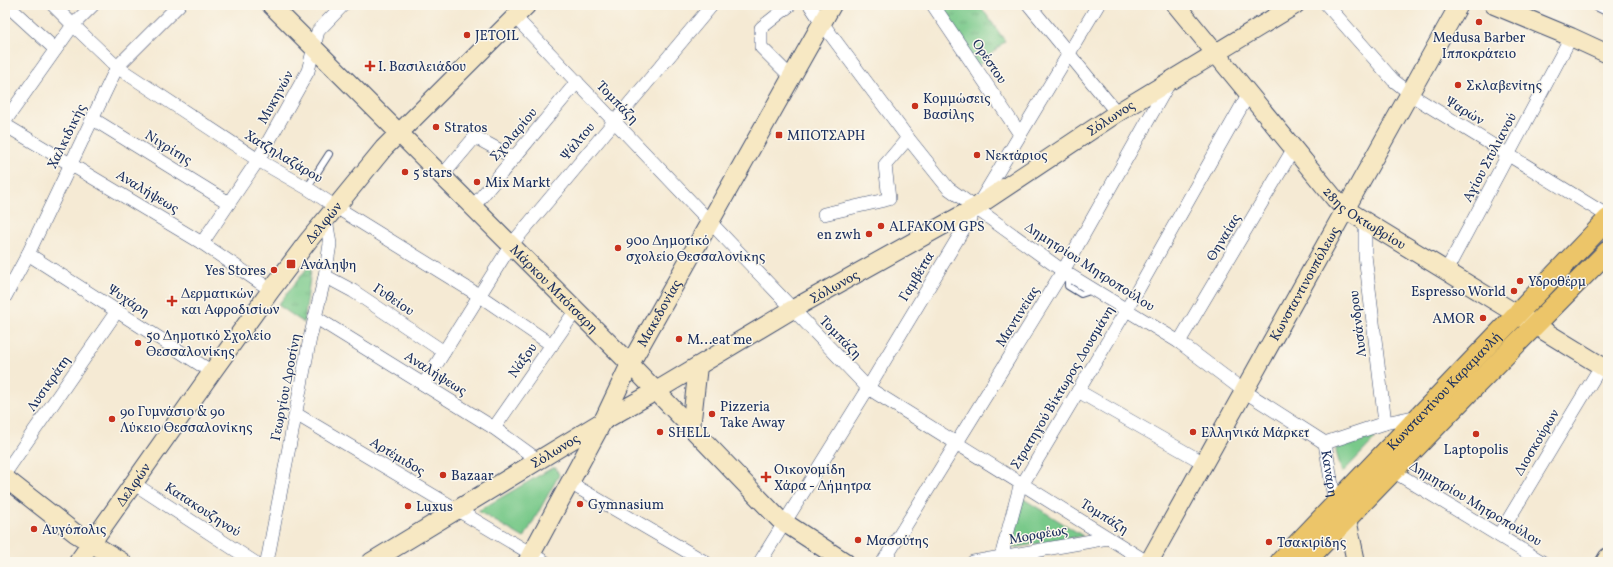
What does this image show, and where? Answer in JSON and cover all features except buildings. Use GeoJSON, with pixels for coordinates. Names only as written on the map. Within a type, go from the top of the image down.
{"type":"FeatureCollection","features":[{"type":"Feature","properties":{"kind":"main road","name":"Κωνσταντίνου Καραμανλή"},"geometry":{"type":"LineString","coordinates":[[1305,562],[1341,511],[1418,416],[1608,218]]}},
{"type":"Feature","properties":{"kind":"main road","name":"Κωνσταντίνου Καραμανλή"},"geometry":{"type":"LineString","coordinates":[[1280,562],[1341,511],[1393,471],[1608,251]]}},
{"type":"Feature","properties":{"kind":"street"},"geometry":{"type":"LineString","coordinates":[[7,5],[55,49]]}},
{"type":"Feature","properties":{"kind":"street","name":"Χατζηλαζάρου"},"geometry":{"type":"LineString","coordinates":[[53,5],[117,67],[258,160],[307,188],[331,213],[480,296],[552,345]]}},
{"type":"Feature","properties":{"kind":"street"},"geometry":{"type":"LineString","coordinates":[[5,121],[73,25],[93,5]]}},
{"type":"Feature","properties":{"kind":"street","name":"Χαλκιδικής"},"geometry":{"type":"LineString","coordinates":[[5,297],[28,254],[117,67],[179,5]]}},
{"type":"Feature","properties":{"kind":"street","name":"Μάρκου Μπότσαρη"},"geometry":{"type":"LineString","coordinates":[[271,5],[630,364],[784,523],[845,562]]}},
{"type":"Feature","properties":{"kind":"street","name":"Μυκηνών"},"geometry":{"type":"LineString","coordinates":[[202,243],[258,160],[308,71],[313,46],[318,32],[343,5]]}},
{"type":"Feature","properties":{"kind":"street","name":"Ψάλτου"},"geometry":{"type":"LineString","coordinates":[[424,384],[511,245],[712,5]]}},
{"type":"Feature","properties":{"kind":"street"},"geometry":{"type":"LineString","coordinates":[[790,5],[761,28],[761,47],[791,77]]}},
{"type":"Feature","properties":{"kind":"street","name":"Δημητρίου Μητροπούλου"},"geometry":{"type":"LineString","coordinates":[[810,5],[908,138],[948,188],[1066,272],[1179,342],[1244,391],[1325,443]]}},
{"type":"Feature","properties":{"kind":"street","name":"Μακεδονίας"},"geometry":{"type":"LineString","coordinates":[[534,559],[570,483],[603,421],[630,364],[832,5]]}},
{"type":"Feature","properties":{"kind":"street","name":"Ορέστου"},"geometry":{"type":"LineString","coordinates":[[933,5],[1020,134]]}},
{"type":"Feature","properties":{"kind":"street"},"geometry":{"type":"LineString","coordinates":[[1029,5],[1070,53],[1117,113]]}},
{"type":"Feature","properties":{"kind":"street","name":"Γαμβέττα"},"geometry":{"type":"LineString","coordinates":[[760,562],[868,388],[1098,5]]}},
{"type":"Feature","properties":{"kind":"street","name":"28ης Οκτωβρίου"},"geometry":{"type":"LineString","coordinates":[[1176,5],[1335,199],[1345,209],[1604,368]]}},
{"type":"Feature","properties":{"kind":"street","name":"Ψαρών"},"geometry":{"type":"LineString","coordinates":[[1327,5],[1393,80],[1410,94],[1608,218]]}},
{"type":"Feature","properties":{"kind":"street","name":"Κωνσταντινουπόλεως"},"geometry":{"type":"LineString","coordinates":[[1148,562],[1459,5]]}},
{"type":"Feature","properties":{"kind":"street"},"geometry":{"type":"LineString","coordinates":[[1494,5],[1608,54]]}},
{"type":"Feature","properties":{"kind":"street","name":"Σόλωνος"},"geometry":{"type":"LineString","coordinates":[[371,562],[603,421],[793,309],[976,207],[1117,113],[1216,54],[1291,6]]}},
{"type":"Feature","properties":{"kind":"street","name":"Τομπάζη"},"geometry":{"type":"LineString","coordinates":[[521,11],[577,82],[868,388],[1148,562]]}},
{"type":"Feature","properties":{"kind":"street","name":"Δελφών"},"geometry":{"type":"LineString","coordinates":[[78,562],[271,290],[331,213],[384,148],[521,11]]}},
{"type":"Feature","properties":{"kind":"street","name":"Αγίου Στυλιανού"},"geometry":{"type":"LineString","coordinates":[[1446,271],[1571,37]]}},
{"type":"Feature","properties":{"kind":"street","name":"Σχολαρίου"},"geometry":{"type":"LineString","coordinates":[[473,207],[577,82]]}},
{"type":"Feature","properties":{"kind":"street","name":"Μαντινείας"},"geometry":{"type":"LineString","coordinates":[[883,562],[1066,272],[1169,82]]}},
{"type":"Feature","properties":{"kind":"street","name":"Στρατηγού Βίκτωρος Δουσμάνη"},"geometry":{"type":"LineString","coordinates":[[1001,560],[1019,490],[1022,484],[1127,309],[1249,93]]}},
{"type":"Feature","properties":{"kind":"street","name":"Νιγρίτης"},"geometry":{"type":"LineString","coordinates":[[92,118],[229,203]]}},
{"type":"Feature","properties":{"kind":"street","name":"Αναλήψεως"},"geometry":{"type":"LineString","coordinates":[[5,125],[71,163],[202,243],[271,290]]}},
{"type":"Feature","properties":{"kind":"street"},"geometry":{"type":"LineString","coordinates":[[442,176],[475,137],[514,158]]}},
{"type":"Feature","properties":{"kind":"street"},"geometry":{"type":"LineString","coordinates":[[824,214],[889,199],[885,165],[908,138]]}},
{"type":"Feature","properties":{"kind":"street","name":"Θηναίας"},"geometry":{"type":"LineString","coordinates":[[1179,342],[1294,148]]}},
{"type":"Feature","properties":{"kind":"street","name":"Γεωργίου Δροσίνη"},"geometry":{"type":"LineString","coordinates":[[267,562],[315,317],[325,276],[330,244],[331,213]]}},
{"type":"Feature","properties":{"kind":"street","name":"Λυσάνδρου"},"geometry":{"type":"LineString","coordinates":[[1365,222],[1365,255],[1385,423]]}},
{"type":"Feature","properties":{"kind":"street","name":"Ψυχάρη"},"geometry":{"type":"LineString","coordinates":[[28,254],[212,372]]}},
{"type":"Feature","properties":{"kind":"street","name":"Γυθείου"},"geometry":{"type":"LineString","coordinates":[[325,276],[353,291],[444,352]]}},
{"type":"Feature","properties":{"kind":"street","name":"Νάξου"},"geometry":{"type":"LineString","coordinates":[[494,428],[576,310]]}},
{"type":"Feature","properties":{"kind":"street","name":"Λυσικράτη"},"geometry":{"type":"LineString","coordinates":[[5,473],[117,311]]}},
{"type":"Feature","properties":{"kind":"street","name":"Αναλήψεως"},"geometry":{"type":"LineString","coordinates":[[315,317],[494,428],[538,460]]}},
{"type":"Feature","properties":{"kind":"street"},"geometry":{"type":"LineString","coordinates":[[691,428],[698,366]]}},
{"type":"Feature","properties":{"kind":"street","name":"Διοσκούρων"},"geometry":{"type":"LineString","coordinates":[[1499,535],[1604,368]]}},
{"type":"Feature","properties":{"kind":"street"},"geometry":{"type":"LineString","coordinates":[[1078,391],[1204,463]]}},
{"type":"Feature","properties":{"kind":"street","name":"Αρτέμιδος"},"geometry":{"type":"LineString","coordinates":[[296,414],[458,510],[534,559]]}},
{"type":"Feature","properties":{"kind":"street"},"geometry":{"type":"LineString","coordinates":[[1325,443],[1385,423],[1418,416]]}},
{"type":"Feature","properties":{"kind":"street","name":"Κανάρη"},"geometry":{"type":"LineString","coordinates":[[1325,443],[1341,511],[1356,562]]}},
{"type":"Feature","properties":{"kind":"street","name":"Δημητρίου Μητροπούλου"},"geometry":{"type":"LineString","coordinates":[[1393,471],[1542,562]]}},
{"type":"Feature","properties":{"kind":"street"},"geometry":{"type":"LineString","coordinates":[[5,478],[57,519],[91,543],[122,562]]}},
{"type":"Feature","properties":{"kind":"street","name":"Κατακουζηνού"},"geometry":{"type":"LineString","coordinates":[[133,483],[254,562]]}},
{"type":"Feature","properties":{"kind":"street"},"geometry":{"type":"LineString","coordinates":[[570,483],[705,562]]}},
{"type":"Feature","properties":{"kind":"street","name":"Μορφέως"},"geometry":{"type":"LineString","coordinates":[[977,562],[1001,560],[1108,538]]}},
{"type":"Feature","properties":{"kind":"street"},"geometry":{"type":"LineString","coordinates":[[1605,562],[1608,557]]}},
{"type":"Feature","properties":{"kind":"lane"},"geometry":{"type":"LineString","coordinates":[[1592,5],[1608,13]]}},
{"type":"Feature","properties":{"kind":"lane"},"geometry":{"type":"LineString","coordinates":[[307,188],[329,154]]}},
{"type":"Feature","properties":{"kind":"lane"},"geometry":{"type":"LineString","coordinates":[[1066,272],[1068,286],[1081,294],[1087,292]]}},
{"type":"Feature","properties":{"kind":"green space"},"geometry":{"type":"Polygon","coordinates":[[[936,5],[982,5],[981,7],[1005,41],[978,66],[936,5]]]}},
{"type":"Feature","properties":{"kind":"green space"},"geometry":{"type":"Polygon","coordinates":[[[312,262],[304,323],[278,305],[312,262]]]}},
{"type":"Feature","properties":{"kind":"green space"},"geometry":{"type":"Polygon","coordinates":[[[1368,433],[1375,439],[1342,473],[1336,451],[1337,442],[1368,433]]]}},
{"type":"Feature","properties":{"kind":"green space"},"geometry":{"type":"Polygon","coordinates":[[[552,468],[556,468],[559,475],[524,538],[478,511],[552,468]]]}},
{"type":"Feature","properties":{"kind":"green space"},"geometry":{"type":"Polygon","coordinates":[[[1022,498],[1083,536],[1011,548],[1022,498]]]}},
{"type":"Feature","properties":{"kind":"place","name":"Medusa Barber Ιπποκράτειο"},"geometry":{"type":"Point","coordinates":[1479,22]}},
{"type":"Feature","properties":{"kind":"place","name":"JETOIL"},"geometry":{"type":"Point","coordinates":[467,35]}},
{"type":"Feature","properties":{"kind":"place","name":"Ι. Βασιλειάδου"},"geometry":{"type":"Point","coordinates":[370,66]}},
{"type":"Feature","properties":{"kind":"place","name":"Σκλαβενίτης"},"geometry":{"type":"Point","coordinates":[1458,85]}},
{"type":"Feature","properties":{"kind":"place","name":"Κομμώσεις Βασίλης"},"geometry":{"type":"Point","coordinates":[915,106]}},
{"type":"Feature","properties":{"kind":"place","name":"Stratos"},"geometry":{"type":"Point","coordinates":[436,127]}},
{"type":"Feature","properties":{"kind":"place","name":"ΜΠΟΤΣΑΡΗ"},"geometry":{"type":"Point","coordinates":[779,135]}},
{"type":"Feature","properties":{"kind":"place","name":"Νεκτάριος"},"geometry":{"type":"Point","coordinates":[977,155]}},
{"type":"Feature","properties":{"kind":"place","name":"5 stars"},"geometry":{"type":"Point","coordinates":[405,172]}},
{"type":"Feature","properties":{"kind":"place","name":"Mix Markt"},"geometry":{"type":"Point","coordinates":[477,182]}},
{"type":"Feature","properties":{"kind":"place","name":"ALFAKOM GPS"},"geometry":{"type":"Point","coordinates":[881,226]}},
{"type":"Feature","properties":{"kind":"place","name":"en zwh"},"geometry":{"type":"Point","coordinates":[869,234]}},
{"type":"Feature","properties":{"kind":"place","name":"90ο Δημοτικό σχολείο Θεσσαλονίκης"},"geometry":{"type":"Point","coordinates":[618,248]}},
{"type":"Feature","properties":{"kind":"place","name":"Ανάληψη"},"geometry":{"type":"Point","coordinates":[291,264]}},
{"type":"Feature","properties":{"kind":"place","name":"Yes Stores"},"geometry":{"type":"Point","coordinates":[274,270]}},
{"type":"Feature","properties":{"kind":"place","name":"Υδροθέρμ"},"geometry":{"type":"Point","coordinates":[1520,281]}},
{"type":"Feature","properties":{"kind":"place","name":"Espresso World"},"geometry":{"type":"Point","coordinates":[1514,291]}},
{"type":"Feature","properties":{"kind":"place","name":"Δερματικών και Αφροδισίων"},"geometry":{"type":"Point","coordinates":[172,301]}},
{"type":"Feature","properties":{"kind":"place","name":"AMOR"},"geometry":{"type":"Point","coordinates":[1483,318]}},
{"type":"Feature","properties":{"kind":"place","name":"M...eat me"},"geometry":{"type":"Point","coordinates":[679,339]}},
{"type":"Feature","properties":{"kind":"place","name":"5ο Δημοτικό Σχολείο Θεσσαλονίκης"},"geometry":{"type":"Point","coordinates":[138,343]}},
{"type":"Feature","properties":{"kind":"place","name":"Pizzeria Take Away"},"geometry":{"type":"Point","coordinates":[712,414]}},
{"type":"Feature","properties":{"kind":"place","name":"9ο Γυμνάσιο & 9ο Λύκειο Θεσσαλονίκης"},"geometry":{"type":"Point","coordinates":[112,419]}},
{"type":"Feature","properties":{"kind":"place","name":"SHELL"},"geometry":{"type":"Point","coordinates":[660,432]}},
{"type":"Feature","properties":{"kind":"place","name":"Ελληνικά Μάρκετ"},"geometry":{"type":"Point","coordinates":[1193,432]}},
{"type":"Feature","properties":{"kind":"place","name":"Laptopolis"},"geometry":{"type":"Point","coordinates":[1476,434]}},
{"type":"Feature","properties":{"kind":"place","name":"Bazaar"},"geometry":{"type":"Point","coordinates":[443,475]}},
{"type":"Feature","properties":{"kind":"place","name":"Οικονομίδη Χάρα - Δήμητρα"},"geometry":{"type":"Point","coordinates":[766,477]}},
{"type":"Feature","properties":{"kind":"place","name":"Gymnasium"},"geometry":{"type":"Point","coordinates":[580,504]}},
{"type":"Feature","properties":{"kind":"place","name":"Luxus"},"geometry":{"type":"Point","coordinates":[408,506]}},
{"type":"Feature","properties":{"kind":"place","name":"Αυγόπολις"},"geometry":{"type":"Point","coordinates":[34,529]}},
{"type":"Feature","properties":{"kind":"place","name":"Μασούτης"},"geometry":{"type":"Point","coordinates":[858,540]}},
{"type":"Feature","properties":{"kind":"place","name":"Τσακιρίδης"},"geometry":{"type":"Point","coordinates":[1269,542]}}]}
